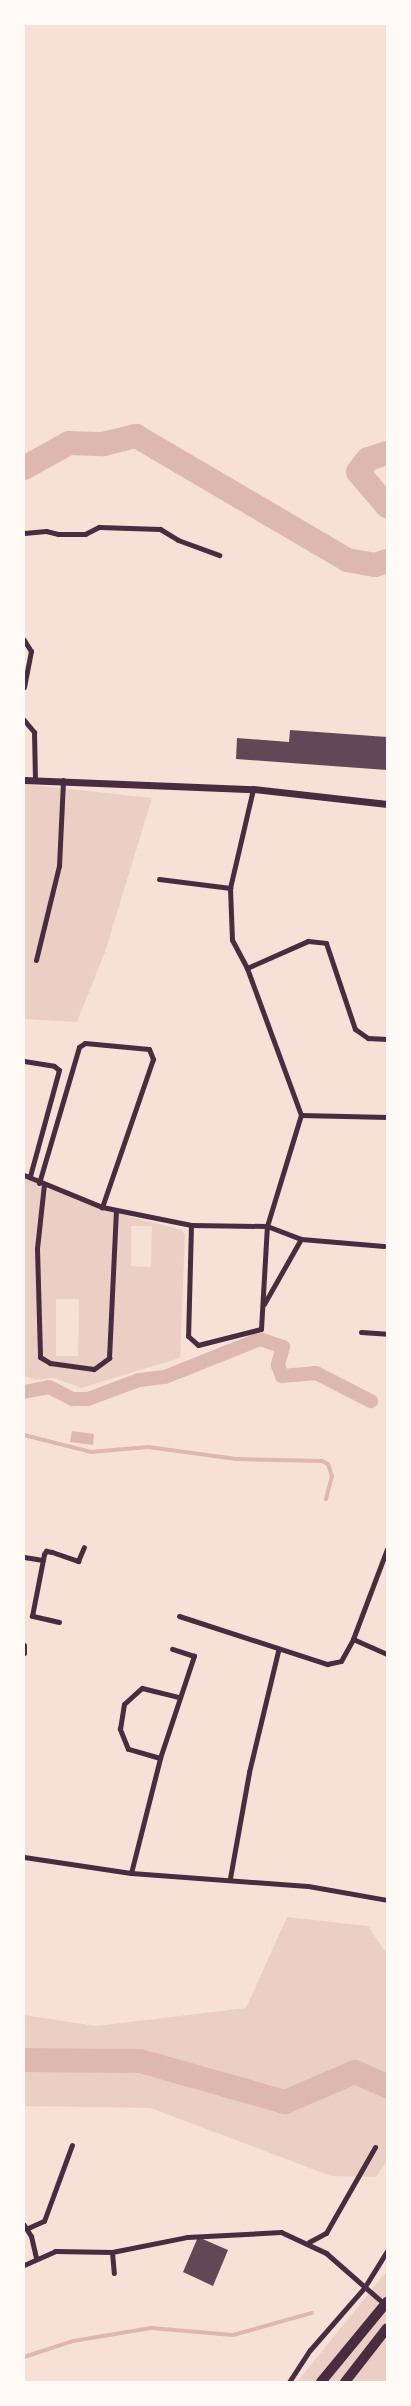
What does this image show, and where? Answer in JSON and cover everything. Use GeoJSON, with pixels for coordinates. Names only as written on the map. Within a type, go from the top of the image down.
{"type":"FeatureCollection","features":[{"type":"Feature","properties":{"kind":"highway"},"geometry":{"type":"LineString","coordinates":[[320,2382],[384,2302]]}},
{"type":"Feature","properties":{"kind":"highway"},"geometry":{"type":"LineString","coordinates":[[345,2382],[387,2328]]}},
{"type":"Feature","properties":{"kind":"street"},"geometry":{"type":"LineString","coordinates":[[24,532],[46,530],[58,534],[84,534],[99,527],[160,529],[178,540],[219,555]]}},
{"type":"Feature","properties":{"kind":"street"},"geometry":{"type":"LineString","coordinates":[[24,640],[31,651],[24,687]]}},
{"type":"Feature","properties":{"kind":"street"},"geometry":{"type":"LineString","coordinates":[[24,720],[34,732],[35,780]]}},
{"type":"Feature","properties":{"kind":"street"},"geometry":{"type":"LineString","coordinates":[[24,780],[63,780],[253,790],[387,804]]}},
{"type":"Feature","properties":{"kind":"street"},"geometry":{"type":"LineString","coordinates":[[36,960],[59,866],[63,780]]}},
{"type":"Feature","properties":{"kind":"street"},"geometry":{"type":"LineString","coordinates":[[191,1225],[187,1325],[192,1342],[198,1345],[261,1329],[264,1305],[267,1226],[301,1115],[247,968],[232,940],[230,888],[253,790]]}},
{"type":"Feature","properties":{"kind":"street"},"geometry":{"type":"LineString","coordinates":[[159,879],[230,888]]}},
{"type":"Feature","properties":{"kind":"street"},"geometry":{"type":"LineString","coordinates":[[247,968],[308,942],[326,943],[355,1028],[368,1038],[387,1039]]}},
{"type":"Feature","properties":{"kind":"street"},"geometry":{"type":"LineString","coordinates":[[102,1207],[153,1059],[150,1049],[85,1043],[79,1047],[41,1184],[37,1248],[40,1357],[50,1363],[94,1369],[109,1358],[116,1210]]}},
{"type":"Feature","properties":{"kind":"street"},"geometry":{"type":"LineString","coordinates":[[24,1061],[54,1066],[59,1070],[27,1176],[41,1184],[102,1207],[191,1225],[267,1226],[301,1239],[384,1246]]}},
{"type":"Feature","properties":{"kind":"street"},"geometry":{"type":"LineString","coordinates":[[301,1115],[387,1117]]}},
{"type":"Feature","properties":{"kind":"street"},"geometry":{"type":"LineString","coordinates":[[264,1305],[301,1239]]}},
{"type":"Feature","properties":{"kind":"street"},"geometry":{"type":"LineString","coordinates":[[361,1332],[387,1334]]}},
{"type":"Feature","properties":{"kind":"street"},"geometry":{"type":"LineString","coordinates":[[59,1622],[32,1616],[42,1560],[46,1551],[78,1560],[84,1547]]}},
{"type":"Feature","properties":{"kind":"street"},"geometry":{"type":"LineString","coordinates":[[179,1616],[278,1651],[327,1664],[341,1661],[353,1639],[387,1549]]}},
{"type":"Feature","properties":{"kind":"street"},"geometry":{"type":"LineString","coordinates":[[24,1557],[42,1560]]}},
{"type":"Feature","properties":{"kind":"street"},"geometry":{"type":"LineString","coordinates":[[353,1639],[387,1654]]}},
{"type":"Feature","properties":{"kind":"street"},"geometry":{"type":"LineString","coordinates":[[24,1645],[24,1653]]}},
{"type":"Feature","properties":{"kind":"street"},"geometry":{"type":"LineString","coordinates":[[131,1873],[160,1758],[194,1656],[172,1649]]}},
{"type":"Feature","properties":{"kind":"street"},"geometry":{"type":"LineString","coordinates":[[230,1878],[249,1772],[278,1651]]}},
{"type":"Feature","properties":{"kind":"street"},"geometry":{"type":"LineString","coordinates":[[160,1758],[128,1749],[120,1729],[124,1704],[142,1688],[180,1697]]}},
{"type":"Feature","properties":{"kind":"street"},"geometry":{"type":"LineString","coordinates":[[24,1857],[131,1873],[230,1878],[308,1886],[387,1900]]}},
{"type":"Feature","properties":{"kind":"street"},"geometry":{"type":"LineString","coordinates":[[36,2258],[26,2227],[44,2221],[72,2145]]}},
{"type":"Feature","properties":{"kind":"street"},"geometry":{"type":"LineString","coordinates":[[309,2242],[326,2233],[375,2147]]}},
{"type":"Feature","properties":{"kind":"street"},"geometry":{"type":"LineString","coordinates":[[24,2265],[55,2251],[112,2252],[187,2237],[281,2232],[309,2242],[326,2253],[364,2288],[384,2302]]}},
{"type":"Feature","properties":{"kind":"street"},"geometry":{"type":"LineString","coordinates":[[112,2252],[114,2273]]}},
{"type":"Feature","properties":{"kind":"street"},"geometry":{"type":"LineString","coordinates":[[288,2382],[310,2350],[364,2288],[387,2252]]}},
{"type":"Feature","properties":{"kind":"shaded area"},"geometry":{"type":"Polygon","coordinates":[[[24,784],[152,798],[105,952],[77,1022],[24,1019],[24,784]]]}},
{"type":"Feature","properties":{"kind":"shaded area"},"geometry":{"type":"Polygon","coordinates":[[[24,1177],[121,1214],[182,1230],[185,1235],[180,1358],[81,1388],[54,1378],[35,1380],[24,1375],[24,1177]],[[131,1226],[131,1266],[151,1267],[152,1226],[131,1226]],[[56,1299],[56,1356],[78,1356],[79,1299],[56,1299]]]}},
{"type":"Feature","properties":{"kind":"shaded area"},"geometry":{"type":"Polygon","coordinates":[[[72,1431],[94,1434],[93,1445],[70,1442],[72,1431]]]}},
{"type":"Feature","properties":{"kind":"shaded area"},"geometry":{"type":"Polygon","coordinates":[[[287,1917],[368,1926],[387,1954],[387,2161],[376,2177],[331,2176],[150,2108],[24,2106],[24,2015],[96,2026],[246,2008],[287,1917]]]}},
{"type":"Feature","properties":{"kind":"shaded area"},"geometry":{"type":"Polygon","coordinates":[[[387,2271],[387,2382],[297,2382],[387,2271]]]}},
{"type":"Feature","properties":{"kind":"building"},"geometry":{"type":"Polygon","coordinates":[[[290,730],[387,737],[387,770],[236,759],[237,738],[289,742],[290,730]]]}},
{"type":"Feature","properties":{"kind":"building"},"geometry":{"type":"Polygon","coordinates":[[[198,2237],[228,2250],[213,2286],[183,2272],[198,2237]]]}},
{"type":"Feature","properties":{"kind":"waterway"},"geometry":{"type":"LineString","coordinates":[[24,468],[69,443],[103,444],[136,436],[347,560],[375,565],[387,561]]}},
{"type":"Feature","properties":{"kind":"waterway"},"geometry":{"type":"LineString","coordinates":[[387,453],[368,459],[358,472],[387,506]]}},
{"type":"Feature","properties":{"kind":"waterway"},"geometry":{"type":"LineString","coordinates":[[24,1392],[49,1387],[73,1399],[88,1399],[139,1380],[165,1377],[260,1339],[283,1347],[278,1365],[282,1376],[316,1373],[371,1401]]}},
{"type":"Feature","properties":{"kind":"waterway"},"geometry":{"type":"LineString","coordinates":[[24,1435],[91,1452],[148,1447],[236,1459],[322,1461],[328,1464],[332,1476],[326,1499]]}},
{"type":"Feature","properties":{"kind":"waterway"},"geometry":{"type":"LineString","coordinates":[[24,2060],[140,2061],[285,2102],[355,2072],[387,2086]]}},
{"type":"Feature","properties":{"kind":"waterway"},"geometry":{"type":"LineString","coordinates":[[24,2357],[73,2341],[151,2328],[233,2335],[312,2313]]}}]}
